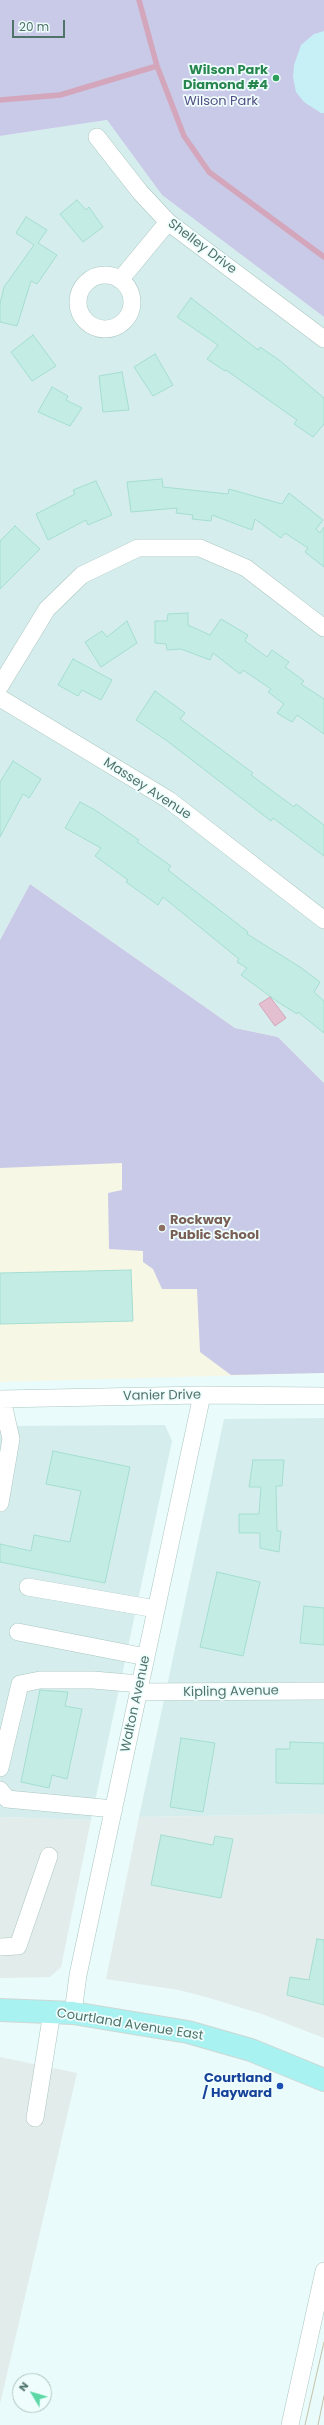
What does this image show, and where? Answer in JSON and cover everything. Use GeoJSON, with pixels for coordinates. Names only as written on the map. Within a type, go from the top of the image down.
{"type":"FeatureCollection","features":[{"type":"Feature","properties":{"kind":"main road","name":"Courtland Avenue East"},"geometry":{"type":"LineString","coordinates":[[0,2010],[73,2013],[188,2032],[251,2050],[324,2080]]}},
{"type":"Feature","properties":{"kind":"street","name":"Shelley Drive"},"geometry":{"type":"LineString","coordinates":[[97,137],[140,192],[168,222],[324,339]]}},
{"type":"Feature","properties":{"kind":"street"},"geometry":{"type":"LineString","coordinates":[[120,280],[168,222]]}},
{"type":"Feature","properties":{"kind":"street"},"geometry":{"type":"LineString","coordinates":[[0,686],[47,610],[82,575],[138,548],[200,548],[246,568],[324,628]]}},
{"type":"Feature","properties":{"kind":"street","name":"Massey Avenue"},"geometry":{"type":"LineString","coordinates":[[0,698],[169,800],[324,920]]}},
{"type":"Feature","properties":{"kind":"street","name":"Vanier Drive"},"geometry":{"type":"LineString","coordinates":[[1,1399],[202,1395],[324,1396]]}},
{"type":"Feature","properties":{"kind":"street","name":"Walton Avenue"},"geometry":{"type":"LineString","coordinates":[[73,2013],[77,1984],[202,1395]]}},
{"type":"Feature","properties":{"kind":"street"},"geometry":{"type":"LineString","coordinates":[[0,1503],[10,1439],[1,1399]]}},
{"type":"Feature","properties":{"kind":"street"},"geometry":{"type":"LineString","coordinates":[[28,1587],[156,1609]]}},
{"type":"Feature","properties":{"kind":"street"},"geometry":{"type":"LineString","coordinates":[[18,1632],[146,1657]]}},
{"type":"Feature","properties":{"kind":"street","name":"Kipling Avenue"},"geometry":{"type":"LineString","coordinates":[[0,1768],[20,1684],[40,1680],[93,1680],[139,1688],[324,1691]]}},
{"type":"Feature","properties":{"kind":"street"},"geometry":{"type":"LineString","coordinates":[[0,1790],[6,1799],[114,1809]]}},
{"type":"Feature","properties":{"kind":"street"},"geometry":{"type":"LineString","coordinates":[[0,1946],[18,1946],[49,1856]]}},
{"type":"Feature","properties":{"kind":"street"},"geometry":{"type":"LineString","coordinates":[[35,2118],[52,2012]]}},
{"type":"Feature","properties":{"kind":"street"},"geometry":{"type":"LineString","coordinates":[[290,2425],[324,2271]]}},
{"type":"Feature","properties":{"kind":"shaded area"},"geometry":{"type":"Polygon","coordinates":[[[107,120],[162,195],[324,317],[324,1083],[278,1037],[235,1028],[30,884],[0,940],[0,136],[107,120]]]}},
{"type":"Feature","properties":{"kind":"shaded area","name":"Rockway Public School"},"geometry":{"type":"Polygon","coordinates":[[[30,884],[235,1028],[278,1037],[324,1083],[324,1373],[0,1382],[0,940],[30,884]]]}},
{"type":"Feature","properties":{"kind":"shaded area"},"geometry":{"type":"Polygon","coordinates":[[[270,997],[286,1018],[275,1026],[259,1004],[270,997]]]}},
{"type":"Feature","properties":{"kind":"shaded area"},"geometry":{"type":"Polygon","coordinates":[[[324,1418],[324,1814],[139,1817],[224,1419],[324,1418]]]}},
{"type":"Feature","properties":{"kind":"shaded area"},"geometry":{"type":"Polygon","coordinates":[[[165,1425],[172,1441],[91,1820],[0,1817],[0,1426],[165,1425]]]}},
{"type":"Feature","properties":{"kind":"shaded area"},"geometry":{"type":"Polygon","coordinates":[[[324,1814],[324,2038],[262,2014],[206,1997],[179,1990],[106,1979],[139,1817],[324,1814]]]}},
{"type":"Feature","properties":{"kind":"shaded area"},"geometry":{"type":"Polygon","coordinates":[[[0,1817],[91,1820],[61,1967],[50,1977],[0,1978],[0,1817]]]}},
{"type":"Feature","properties":{"kind":"shaded area"},"geometry":{"type":"Polygon","coordinates":[[[0,2057],[77,2073],[0,2404],[0,2057]]]}},
{"type":"Feature","properties":{"kind":"green space","name":"Wilson Park"},"geometry":{"type":"Polygon","coordinates":[[[0,0],[324,0],[324,317],[162,195],[107,120],[0,136],[0,0]]]}},
{"type":"Feature","properties":{"kind":"green space","name":"Rockway Public School"},"geometry":{"type":"Polygon","coordinates":[[[30,884],[235,1028],[278,1037],[324,1083],[324,1373],[231,1375],[200,1352],[197,1289],[162,1289],[153,1269],[143,1262],[143,1251],[109,1249],[108,1193],[122,1190],[122,1163],[0,1168],[0,940],[30,884]]]}},
{"type":"Feature","properties":{"kind":"sand"},"geometry":{"type":"Polygon","coordinates":[[[324,31],[324,113],[321,113],[304,102],[296,92],[293,77],[294,65],[301,45],[314,34],[324,31]]]}},
{"type":"Feature","properties":{"kind":"building"},"geometry":{"type":"Polygon","coordinates":[[[77,200],[86,210],[89,207],[103,227],[83,242],[60,214],[77,200]]]}},
{"type":"Feature","properties":{"kind":"building"},"geometry":{"type":"Polygon","coordinates":[[[26,217],[47,230],[38,243],[57,255],[37,284],[31,281],[17,326],[0,322],[0,304],[4,287],[34,245],[16,233],[26,217]]]}},
{"type":"Feature","properties":{"kind":"building"},"geometry":{"type":"Polygon","coordinates":[[[191,298],[258,350],[260,347],[279,360],[324,398],[324,424],[313,437],[294,424],[297,420],[226,370],[225,371],[207,359],[218,345],[177,317],[191,298]]]}},
{"type":"Feature","properties":{"kind":"building"},"geometry":{"type":"Polygon","coordinates":[[[33,335],[56,366],[32,381],[11,352],[33,335]]]}},
{"type":"Feature","properties":{"kind":"building"},"geometry":{"type":"Polygon","coordinates":[[[155,354],[173,385],[153,396],[134,367],[155,354]]]}},
{"type":"Feature","properties":{"kind":"building"},"geometry":{"type":"Polygon","coordinates":[[[122,372],[129,410],[103,412],[99,376],[122,372]]]}},
{"type":"Feature","properties":{"kind":"building"},"geometry":{"type":"Polygon","coordinates":[[[52,387],[68,396],[66,400],[82,408],[70,426],[38,412],[52,387]]]}},
{"type":"Feature","properties":{"kind":"building"},"geometry":{"type":"Polygon","coordinates":[[[162,479],[163,487],[228,494],[229,489],[282,504],[289,493],[323,520],[316,529],[320,533],[324,527],[324,567],[305,552],[308,548],[285,533],[281,538],[255,519],[252,530],[212,515],[211,521],[192,519],[193,515],[176,513],[177,508],[131,512],[127,482],[162,479]]]}},
{"type":"Feature","properties":{"kind":"building"},"geometry":{"type":"Polygon","coordinates":[[[96,481],[112,515],[88,525],[86,520],[48,540],[36,514],[75,494],[73,490],[96,481]]]}},
{"type":"Feature","properties":{"kind":"building"},"geometry":{"type":"Polygon","coordinates":[[[15,526],[40,549],[0,589],[0,541],[15,526]]]}},
{"type":"Feature","properties":{"kind":"building"},"geometry":{"type":"Polygon","coordinates":[[[188,613],[188,625],[210,635],[221,619],[248,635],[245,641],[267,657],[272,650],[289,662],[285,667],[304,681],[301,684],[324,699],[324,734],[297,715],[292,722],[277,713],[284,704],[268,692],[271,689],[243,670],[240,674],[213,653],[210,660],[181,649],[167,650],[166,644],[155,643],[155,621],[167,621],[168,614],[188,613]]]}},
{"type":"Feature","properties":{"kind":"building"},"geometry":{"type":"Polygon","coordinates":[[[127,621],[137,643],[101,667],[85,642],[102,631],[107,637],[127,621]]]}},
{"type":"Feature","properties":{"kind":"building"},"geometry":{"type":"Polygon","coordinates":[[[73,659],[112,680],[101,700],[82,690],[78,696],[58,685],[73,659]]]}},
{"type":"Feature","properties":{"kind":"building"},"geometry":{"type":"Polygon","coordinates":[[[155,691],[185,713],[180,719],[253,773],[251,775],[294,807],[296,804],[324,825],[324,856],[273,818],[271,821],[166,740],[136,720],[155,691]]]}},
{"type":"Feature","properties":{"kind":"building"},"geometry":{"type":"Polygon","coordinates":[[[13,761],[41,779],[29,798],[23,794],[0,837],[0,782],[13,761]]]}},
{"type":"Feature","properties":{"kind":"building"},"geometry":{"type":"Polygon","coordinates":[[[80,802],[95,810],[139,840],[137,842],[171,866],[168,870],[248,932],[247,934],[300,967],[320,982],[314,992],[324,1001],[324,1033],[298,1012],[297,1014],[278,1002],[241,975],[247,968],[237,962],[239,959],[163,897],[158,905],[126,882],[128,880],[95,856],[101,848],[65,828],[80,802]]]}},
{"type":"Feature","properties":{"kind":"building"},"geometry":{"type":"Polygon","coordinates":[[[131,1270],[133,1321],[0,1324],[0,1273],[131,1270]]]}},
{"type":"Feature","properties":{"kind":"building"},"geometry":{"type":"Polygon","coordinates":[[[53,1451],[130,1467],[105,1583],[0,1562],[0,1544],[31,1551],[34,1535],[70,1542],[81,1491],[46,1484],[53,1451]]]}},
{"type":"Feature","properties":{"kind":"building"},"geometry":{"type":"Polygon","coordinates":[[[253,1460],[284,1460],[282,1486],[276,1486],[277,1531],[281,1531],[279,1552],[260,1548],[260,1533],[239,1533],[239,1514],[259,1514],[261,1487],[249,1487],[253,1460]]]}},
{"type":"Feature","properties":{"kind":"building"},"geometry":{"type":"Polygon","coordinates":[[[217,1572],[260,1582],[243,1656],[200,1647],[217,1572]]]}},
{"type":"Feature","properties":{"kind":"building"},"geometry":{"type":"Polygon","coordinates":[[[304,1606],[324,1608],[324,1645],[300,1643],[304,1606]]]}},
{"type":"Feature","properties":{"kind":"building"},"geometry":{"type":"Polygon","coordinates":[[[40,1690],[68,1692],[65,1706],[82,1709],[67,1779],[52,1775],[49,1788],[21,1782],[40,1690]]]}},
{"type":"Feature","properties":{"kind":"building"},"geometry":{"type":"Polygon","coordinates":[[[181,1738],[215,1743],[203,1812],[170,1807],[181,1738]]]}},
{"type":"Feature","properties":{"kind":"building"},"geometry":{"type":"Polygon","coordinates":[[[290,1742],[324,1743],[324,1784],[276,1783],[276,1749],[290,1749],[290,1742]]]}},
{"type":"Feature","properties":{"kind":"building"},"geometry":{"type":"Polygon","coordinates":[[[161,1835],[213,1845],[215,1836],[233,1839],[221,1898],[151,1885],[161,1835]]]}},
{"type":"Feature","properties":{"kind":"building"},"geometry":{"type":"Polygon","coordinates":[[[317,1939],[324,1940],[324,2005],[287,1995],[290,1977],[309,1980],[317,1939]]]}},
{"type":"Feature","properties":{"kind":"waterway"},"geometry":{"type":"LineString","coordinates":[[139,0],[157,66],[184,136],[209,172],[324,257]]}},
{"type":"Feature","properties":{"kind":"waterway"},"geometry":{"type":"LineString","coordinates":[[0,100],[60,95],[157,66]]}},
{"type":"Feature","properties":{"kind":"tram line"},"geometry":{"type":"LineString","coordinates":[[305,2425],[324,2342]]}},
{"type":"Feature","properties":{"kind":"tram line"},"geometry":{"type":"LineString","coordinates":[[318,2425],[324,2396]]}},
{"type":"Feature","properties":{"kind":"place","name":"Wilson Park Diamond #4"},"geometry":{"type":"Point","coordinates":[276,78]}},
{"type":"Feature","properties":{"kind":"place","name":"Rockway Public School"},"geometry":{"type":"Point","coordinates":[162,1228]}},
{"type":"Feature","properties":{"kind":"place","name":"Courtland / Hayward"},"geometry":{"type":"Point","coordinates":[280,2086]}}]}
